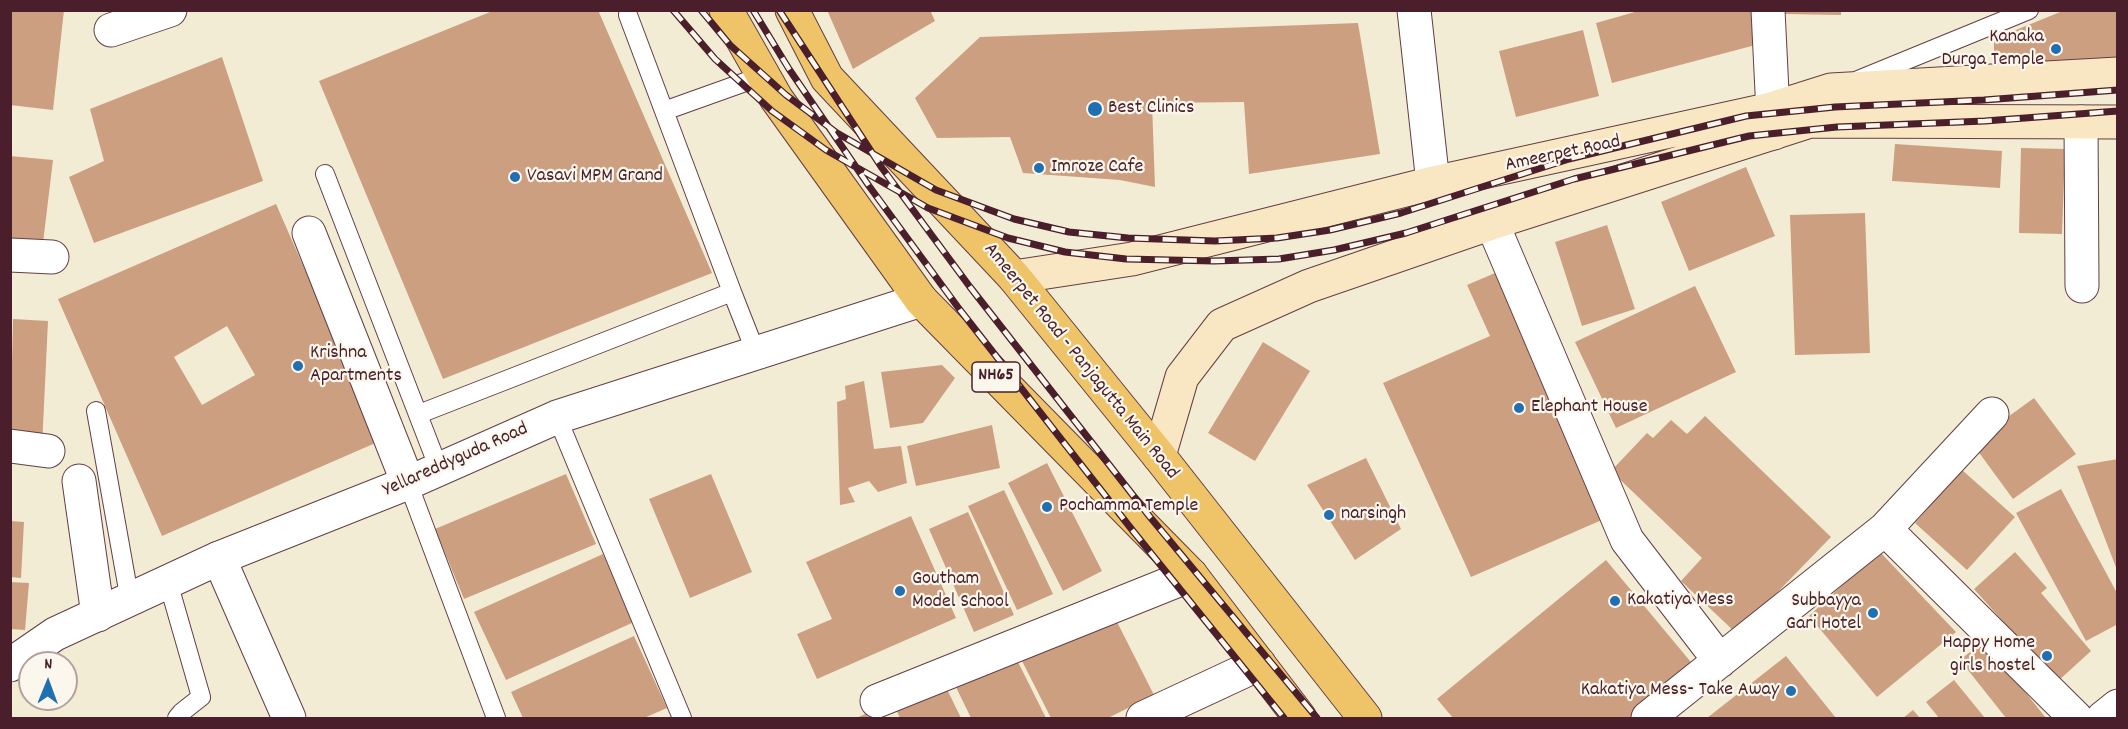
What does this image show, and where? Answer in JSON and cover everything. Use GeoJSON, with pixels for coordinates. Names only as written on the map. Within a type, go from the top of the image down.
{"type":"FeatureCollection","features":[{"type":"Feature","properties":{"kind":"highway","name":"NH65"},"geometry":{"type":"LineString","coordinates":[[726,10],[762,76],[921,300],[1191,575],[1300,718]]}},
{"type":"Feature","properties":{"kind":"highway","name":"Ameerpet Road - Panjagutta Main Road"},"geometry":{"type":"LineString","coordinates":[[792,10],[826,78],[1014,277],[1159,456],[1365,718]]}},
{"type":"Feature","properties":{"kind":"main road","name":"Ameerpet Road"},"geometry":{"type":"LineString","coordinates":[[1159,456],[1182,376],[1222,325],[1309,286],[1492,223],[1772,121],[1831,90],[2118,75]]}},
{"type":"Feature","properties":{"kind":"main road","name":"Ameerpet Road"},"geometry":{"type":"LineString","coordinates":[[1014,277],[1132,259],[1433,183],[1772,121],[2118,122]]}},
{"type":"Feature","properties":{"kind":"street"},"geometry":{"type":"LineString","coordinates":[[111,30],[170,10]]}},
{"type":"Feature","properties":{"kind":"street"},"geometry":{"type":"LineString","coordinates":[[1414,10],[1433,183]]}},
{"type":"Feature","properties":{"kind":"street"},"geometry":{"type":"LineString","coordinates":[[1768,10],[1772,121]]}},
{"type":"Feature","properties":{"kind":"street"},"geometry":{"type":"LineString","coordinates":[[2081,122],[2082,286]]}},
{"type":"Feature","properties":{"kind":"street"},"geometry":{"type":"LineString","coordinates":[[1492,223],[1627,540],[1720,661]]}},
{"type":"Feature","properties":{"kind":"street"},"geometry":{"type":"LineString","coordinates":[[309,233],[408,483]]}},
{"type":"Feature","properties":{"kind":"street"},"geometry":{"type":"LineString","coordinates":[[10,255],[52,257]]}},
{"type":"Feature","properties":{"kind":"street","name":"Yellareddyguda Road"},"geometry":{"type":"LineString","coordinates":[[10,665],[55,634],[219,558],[408,483],[557,417],[921,300]]}},
{"type":"Feature","properties":{"kind":"street"},"geometry":{"type":"LineString","coordinates":[[1648,718],[1885,529],[1992,414]]}},
{"type":"Feature","properties":{"kind":"street"},"geometry":{"type":"LineString","coordinates":[[10,446],[48,451]]}},
{"type":"Feature","properties":{"kind":"street"},"geometry":{"type":"LineString","coordinates":[[79,481],[98,615]]}},
{"type":"Feature","properties":{"kind":"street"},"geometry":{"type":"LineString","coordinates":[[1885,529],[2076,718]]}},
{"type":"Feature","properties":{"kind":"street"},"geometry":{"type":"LineString","coordinates":[[219,558],[289,718]]}},
{"type":"Feature","properties":{"kind":"street"},"geometry":{"type":"LineString","coordinates":[[877,701],[1191,575]]}},
{"type":"Feature","properties":{"kind":"street"},"geometry":{"type":"LineString","coordinates":[[1143,718],[1259,664]]}},
{"type":"Feature","properties":{"kind":"street"},"geometry":{"type":"LineString","coordinates":[[2103,718],[2118,706]]}},
{"type":"Feature","properties":{"kind":"lane"},"geometry":{"type":"LineString","coordinates":[[1831,90],[2029,10]]}},
{"type":"Feature","properties":{"kind":"lane"},"geometry":{"type":"LineString","coordinates":[[628,15],[756,353]]}},
{"type":"Feature","properties":{"kind":"lane"},"geometry":{"type":"LineString","coordinates":[[664,111],[762,76]]}},
{"type":"Feature","properties":{"kind":"lane"},"geometry":{"type":"LineString","coordinates":[[325,174],[439,469]]}},
{"type":"Feature","properties":{"kind":"lane"},"geometry":{"type":"LineString","coordinates":[[418,414],[732,292]]}},
{"type":"Feature","properties":{"kind":"lane"},"geometry":{"type":"LineString","coordinates":[[96,411],[130,601]]}},
{"type":"Feature","properties":{"kind":"lane"},"geometry":{"type":"LineString","coordinates":[[557,417],[682,718]]}},
{"type":"Feature","properties":{"kind":"lane"},"geometry":{"type":"LineString","coordinates":[[408,483],[496,718]]}},
{"type":"Feature","properties":{"kind":"lane"},"geometry":{"type":"LineString","coordinates":[[168,582],[201,697],[177,718]]}},
{"type":"Feature","properties":{"kind":"building"},"geometry":{"type":"Polygon","coordinates":[[[10,10],[64,10],[53,110],[10,105],[10,10]]]}},
{"type":"Feature","properties":{"kind":"building","name":"Vasavi MPM Grand"},"geometry":{"type":"Polygon","coordinates":[[[495,10],[598,10],[712,273],[443,379],[319,81],[495,10]]]}},
{"type":"Feature","properties":{"kind":"building"},"geometry":{"type":"Polygon","coordinates":[[[827,10],[930,10],[935,21],[853,69],[827,10]]]}},
{"type":"Feature","properties":{"kind":"building"},"geometry":{"type":"Polygon","coordinates":[[[1642,10],[1754,10],[1763,43],[1612,83],[1596,23],[1642,10]]]}},
{"type":"Feature","properties":{"kind":"building"},"geometry":{"type":"Polygon","coordinates":[[[1785,10],[1841,10],[1841,15],[1785,14],[1785,10]]]}},
{"type":"Feature","properties":{"kind":"building","name":"Kanaka Durga Temple"},"geometry":{"type":"Polygon","coordinates":[[[2065,10],[2118,10],[2118,71],[2003,72],[1994,59],[1994,39],[2065,10]]]}},
{"type":"Feature","properties":{"kind":"building"},"geometry":{"type":"Polygon","coordinates":[[[1358,23],[1380,154],[1249,174],[1244,102],[1152,103],[1155,187],[1120,180],[1023,173],[1010,137],[937,138],[915,98],[980,37],[1358,23]]]}},
{"type":"Feature","properties":{"kind":"building"},"geometry":{"type":"Polygon","coordinates":[[[1583,30],[1599,96],[1516,117],[1499,51],[1583,30]]]}},
{"type":"Feature","properties":{"kind":"building"},"geometry":{"type":"Polygon","coordinates":[[[222,57],[263,181],[94,243],[69,177],[104,161],[90,109],[222,57]]]}},
{"type":"Feature","properties":{"kind":"building"},"geometry":{"type":"Polygon","coordinates":[[[1895,144],[2002,151],[2000,188],[1892,181],[1895,144]]]}},
{"type":"Feature","properties":{"kind":"building"},"geometry":{"type":"Polygon","coordinates":[[[2021,148],[2065,149],[2062,234],[2019,233],[2021,148]]]}},
{"type":"Feature","properties":{"kind":"building"},"geometry":{"type":"Polygon","coordinates":[[[10,156],[53,160],[43,243],[10,239],[10,156]]]}},
{"type":"Feature","properties":{"kind":"building"},"geometry":{"type":"Polygon","coordinates":[[[1746,167],[1775,236],[1689,271],[1661,202],[1746,167]]]}},
{"type":"Feature","properties":{"kind":"building","name":"Krishna Apartments"},"geometry":{"type":"Polygon","coordinates":[[[276,204],[380,441],[162,536],[58,299],[276,204]],[[227,326],[174,357],[202,405],[255,375],[227,326]]]}},
{"type":"Feature","properties":{"kind":"building"},"geometry":{"type":"Polygon","coordinates":[[[1865,213],[1870,353],[1795,355],[1790,215],[1865,213]]]}},
{"type":"Feature","properties":{"kind":"building"},"geometry":{"type":"Polygon","coordinates":[[[1607,225],[1635,309],[1582,326],[1555,242],[1607,225]]]}},
{"type":"Feature","properties":{"kind":"building"},"geometry":{"type":"Polygon","coordinates":[[[1502,270],[1611,516],[1471,577],[1383,383],[1490,336],[1467,285],[1502,270]]]}},
{"type":"Feature","properties":{"kind":"building"},"geometry":{"type":"Polygon","coordinates":[[[1695,286],[1736,372],[1616,428],[1575,342],[1695,286]]]}},
{"type":"Feature","properties":{"kind":"building"},"geometry":{"type":"Polygon","coordinates":[[[13,319],[48,321],[42,447],[10,445],[13,319]]]}},
{"type":"Feature","properties":{"kind":"building"},"geometry":{"type":"Polygon","coordinates":[[[1263,342],[1310,371],[1255,461],[1208,433],[1263,342]]]}},
{"type":"Feature","properties":{"kind":"building"},"geometry":{"type":"Polygon","coordinates":[[[942,365],[955,378],[923,423],[890,428],[881,372],[942,365]]]}},
{"type":"Feature","properties":{"kind":"building"},"geometry":{"type":"Polygon","coordinates":[[[864,381],[874,449],[901,446],[907,483],[878,492],[869,481],[848,488],[855,502],[840,505],[837,402],[846,399],[845,386],[864,381]]]}},
{"type":"Feature","properties":{"kind":"building"},"geometry":{"type":"Polygon","coordinates":[[[2034,398],[2076,454],[2013,499],[1972,443],[2034,398]]]}},
{"type":"Feature","properties":{"kind":"building"},"geometry":{"type":"Polygon","coordinates":[[[1705,416],[1831,537],[1737,634],[1681,581],[1702,558],[1611,471],[1647,433],[1653,438],[1671,420],[1687,434],[1705,416]]]}},
{"type":"Feature","properties":{"kind":"building"},"geometry":{"type":"Polygon","coordinates":[[[992,425],[1000,468],[916,486],[907,446],[992,425]]]}},
{"type":"Feature","properties":{"kind":"building"},"geometry":{"type":"Polygon","coordinates":[[[1366,458],[1401,529],[1355,560],[1307,485],[1366,458]]]}},
{"type":"Feature","properties":{"kind":"building"},"geometry":{"type":"Polygon","coordinates":[[[2118,459],[2118,570],[2117,570],[2077,466],[2118,459]]]}},
{"type":"Feature","properties":{"kind":"building"},"geometry":{"type":"Polygon","coordinates":[[[1047,463],[1102,571],[1063,591],[1008,483],[1047,463]]]}},
{"type":"Feature","properties":{"kind":"building"},"geometry":{"type":"Polygon","coordinates":[[[1962,470],[2015,517],[1967,570],[1915,523],[1962,470]]]}},
{"type":"Feature","properties":{"kind":"building"},"geometry":{"type":"Polygon","coordinates":[[[566,474],[596,544],[464,599],[435,529],[566,474]]]}},
{"type":"Feature","properties":{"kind":"building"},"geometry":{"type":"Polygon","coordinates":[[[711,474],[752,572],[690,598],[649,499],[711,474]]]}},
{"type":"Feature","properties":{"kind":"building"},"geometry":{"type":"Polygon","coordinates":[[[2061,489],[2118,595],[2118,624],[2086,641],[2016,513],[2061,489]]]}},
{"type":"Feature","properties":{"kind":"building"},"geometry":{"type":"Polygon","coordinates":[[[1004,490],[1053,594],[1017,610],[968,506],[1004,490]]]}},
{"type":"Feature","properties":{"kind":"building"},"geometry":{"type":"Polygon","coordinates":[[[968,512],[1014,615],[974,632],[929,529],[968,512]]]}},
{"type":"Feature","properties":{"kind":"building"},"geometry":{"type":"Polygon","coordinates":[[[911,516],[956,618],[817,679],[797,634],[832,619],[806,562],[911,516]]]}},
{"type":"Feature","properties":{"kind":"building"},"geometry":{"type":"Polygon","coordinates":[[[10,521],[24,522],[21,578],[10,577],[10,521]]]}},
{"type":"Feature","properties":{"kind":"building"},"geometry":{"type":"Polygon","coordinates":[[[1879,551],[1956,632],[1877,697],[1809,616],[1879,551]]]}},
{"type":"Feature","properties":{"kind":"building"},"geometry":{"type":"Polygon","coordinates":[[[2015,552],[2047,588],[2041,593],[2091,651],[2057,682],[1974,589],[2015,552]]]}},
{"type":"Feature","properties":{"kind":"building"},"geometry":{"type":"Polygon","coordinates":[[[603,554],[634,622],[506,680],[474,612],[603,554]]]}},
{"type":"Feature","properties":{"kind":"building"},"geometry":{"type":"Polygon","coordinates":[[[1606,560],[1695,667],[1632,718],[1453,718],[1437,699],[1606,560]]]}},
{"type":"Feature","properties":{"kind":"building"},"geometry":{"type":"Polygon","coordinates":[[[10,582],[29,583],[25,630],[10,629],[10,582]]]}},
{"type":"Feature","properties":{"kind":"building"},"geometry":{"type":"Polygon","coordinates":[[[1113,614],[1154,695],[1108,718],[1051,718],[1022,661],[1113,614]]]}},
{"type":"Feature","properties":{"kind":"building"},"geometry":{"type":"Polygon","coordinates":[[[634,636],[667,708],[644,718],[523,718],[511,692],[634,636]]]}},
{"type":"Feature","properties":{"kind":"building"},"geometry":{"type":"Polygon","coordinates":[[[1984,641],[2046,718],[2006,718],[1960,660],[1984,641]]]}},
{"type":"Feature","properties":{"kind":"building"},"geometry":{"type":"Polygon","coordinates":[[[1014,654],[1046,718],[971,718],[954,683],[1014,654]]]}},
{"type":"Feature","properties":{"kind":"building"},"geometry":{"type":"Polygon","coordinates":[[[1786,656],[1836,718],[1707,718],[1786,656]]]}},
{"type":"Feature","properties":{"kind":"building"},"geometry":{"type":"Polygon","coordinates":[[[1954,680],[1985,718],[1939,718],[1926,702],[1954,680]]]}},
{"type":"Feature","properties":{"kind":"building"},"geometry":{"type":"Polygon","coordinates":[[[943,681],[961,718],[900,718],[894,705],[943,681]]]}},
{"type":"Feature","properties":{"kind":"building"},"geometry":{"type":"Polygon","coordinates":[[[879,708],[884,718],[856,718],[879,708]]]}},
{"type":"Feature","properties":{"kind":"building"},"geometry":{"type":"Polygon","coordinates":[[[1913,710],[1920,718],[1903,718],[1913,710]]]}},
{"type":"Feature","properties":{"kind":"railway"},"geometry":{"type":"LineString","coordinates":[[673,10],[715,59],[772,111],[826,150],[928,208],[1008,238],[1065,252],[1126,259],[1214,261],[1279,259],[1334,250],[1406,233],[1574,179],[1749,136],[1837,127],[1985,121],[2118,111]]}},
{"type":"Feature","properties":{"kind":"railway"},"geometry":{"type":"LineString","coordinates":[[701,10],[730,45],[786,95],[837,133],[936,190],[1014,219],[1069,232],[1128,238],[1215,241],[1277,238],[1330,230],[1401,213],[1569,159],[1746,116],[1835,107],[1984,100],[2118,90]]}},
{"type":"Feature","properties":{"kind":"railway"},"geometry":{"type":"LineString","coordinates":[[753,10],[789,69],[869,186],[960,310],[1133,531],[1284,718]]}},
{"type":"Feature","properties":{"kind":"railway"},"geometry":{"type":"LineString","coordinates":[[779,10],[882,168],[970,287],[1150,517],[1317,718]]}},
{"type":"Feature","properties":{"kind":"place","name":"Kanaka Durga Temple"},"geometry":{"type":"Point","coordinates":[2056,49]}},
{"type":"Feature","properties":{"kind":"place","name":"Best Clinics"},"geometry":{"type":"Point","coordinates":[1095,109]}},
{"type":"Feature","properties":{"kind":"place","name":"Imroze Cafe"},"geometry":{"type":"Point","coordinates":[1039,168]}},
{"type":"Feature","properties":{"kind":"place","name":"Vasavi MPM Grand"},"geometry":{"type":"Point","coordinates":[515,177]}},
{"type":"Feature","properties":{"kind":"place","name":"Krishna Apartments"},"geometry":{"type":"Point","coordinates":[298,366]}},
{"type":"Feature","properties":{"kind":"place","name":"Elephant House"},"geometry":{"type":"Point","coordinates":[1519,408]}},
{"type":"Feature","properties":{"kind":"place","name":"Pochamma Temple"},"geometry":{"type":"Point","coordinates":[1047,507]}},
{"type":"Feature","properties":{"kind":"place","name":"narsingh"},"geometry":{"type":"Point","coordinates":[1329,515]}},
{"type":"Feature","properties":{"kind":"place","name":"Goutham Model School"},"geometry":{"type":"Point","coordinates":[900,591]}},
{"type":"Feature","properties":{"kind":"place","name":"Kakatiya Mess"},"geometry":{"type":"Point","coordinates":[1615,601]}},
{"type":"Feature","properties":{"kind":"place","name":"Subbayya Gari Hotel"},"geometry":{"type":"Point","coordinates":[1873,613]}},
{"type":"Feature","properties":{"kind":"place","name":"Happy Home girls hostel"},"geometry":{"type":"Point","coordinates":[2047,656]}},
{"type":"Feature","properties":{"kind":"place","name":"Kakatiya Mess- Take Away"},"geometry":{"type":"Point","coordinates":[1791,691]}}]}
